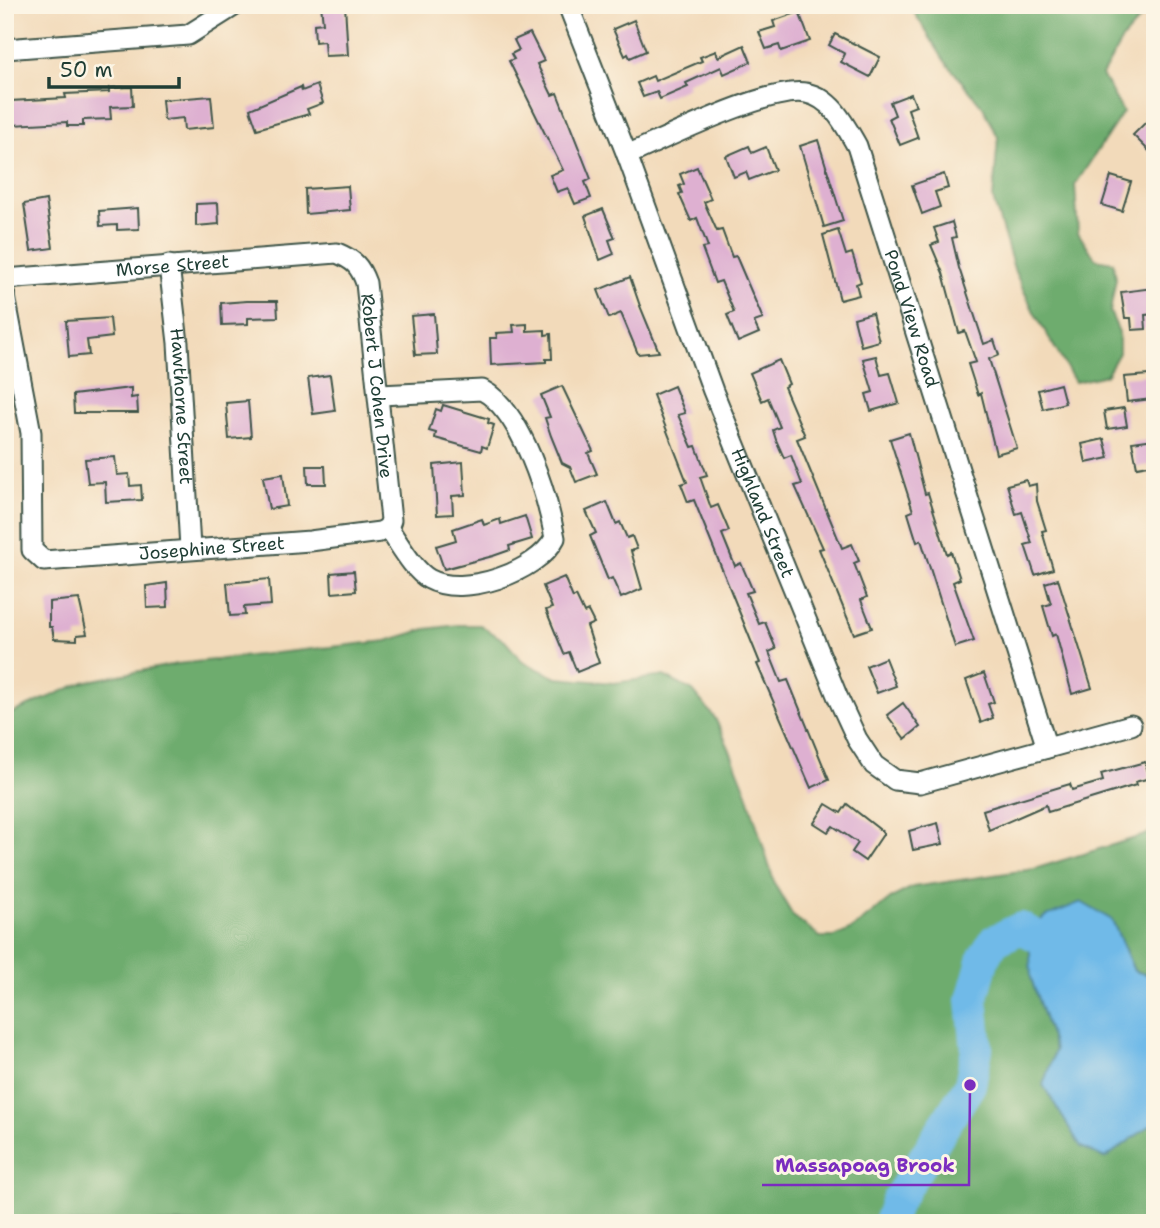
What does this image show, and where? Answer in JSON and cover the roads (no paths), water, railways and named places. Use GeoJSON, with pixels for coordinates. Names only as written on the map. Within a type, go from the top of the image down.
{"type":"FeatureCollection","features":[{"type":"Feature","properties":{"kind":"street","name":"Highland Street"},"geometry":{"type":"LineString","coordinates":[[568,5],[733,440],[838,698],[869,758],[884,774],[895,780],[920,783],[1131,725]]}},
{"type":"Feature","properties":{"kind":"street"},"geometry":{"type":"LineString","coordinates":[[5,49],[188,34],[234,6]]}},
{"type":"Feature","properties":{"kind":"street","name":"Pond View Road"},"geometry":{"type":"LineString","coordinates":[[627,155],[765,98],[791,92],[808,93],[830,104],[843,121],[857,146],[1047,748]]}},
{"type":"Feature","properties":{"kind":"street","name":"Morse Street"},"geometry":{"type":"LineString","coordinates":[[5,279],[169,265],[341,255]]}},
{"type":"Feature","properties":{"kind":"street","name":"Robert J Cohen Drive"},"geometry":{"type":"LineString","coordinates":[[341,255],[360,267],[366,284],[380,395],[391,520],[388,528]]}},
{"type":"Feature","properties":{"kind":"street","name":"Hawthorne Street"},"geometry":{"type":"LineString","coordinates":[[169,265],[178,343],[190,548]]}},
{"type":"Feature","properties":{"kind":"street","name":"Josephine Street"},"geometry":{"type":"LineString","coordinates":[[5,296],[31,433],[32,550],[44,561],[310,541],[380,532],[388,528]]}},
{"type":"Feature","properties":{"kind":"street"},"geometry":{"type":"LineString","coordinates":[[380,395],[482,390],[491,395],[513,419],[541,487],[555,538],[550,548],[516,571],[466,586],[442,585],[426,577],[388,528]]}},
{"type":"Feature","properties":{"kind":"water"},"geometry":{"type":"Polygon","coordinates":[[[1081,902],[1112,920],[1134,971],[1155,977],[1155,1122],[1105,1158],[1081,1147],[1043,1085],[1055,1050],[1031,978],[1029,931],[1044,917],[1081,902]]]}},
{"type":"Feature","properties":{"kind":"waterway"},"geometry":{"type":"LineString","coordinates":[[889,1223],[896,1202],[970,1085],[977,1049],[972,1000],[984,957],[994,941],[1021,928],[1066,951]]}},
{"type":"Feature","properties":{"kind":"place","name":"Massapoag Brook"},"geometry":{"type":"Point","coordinates":[970,1085]}}]}
